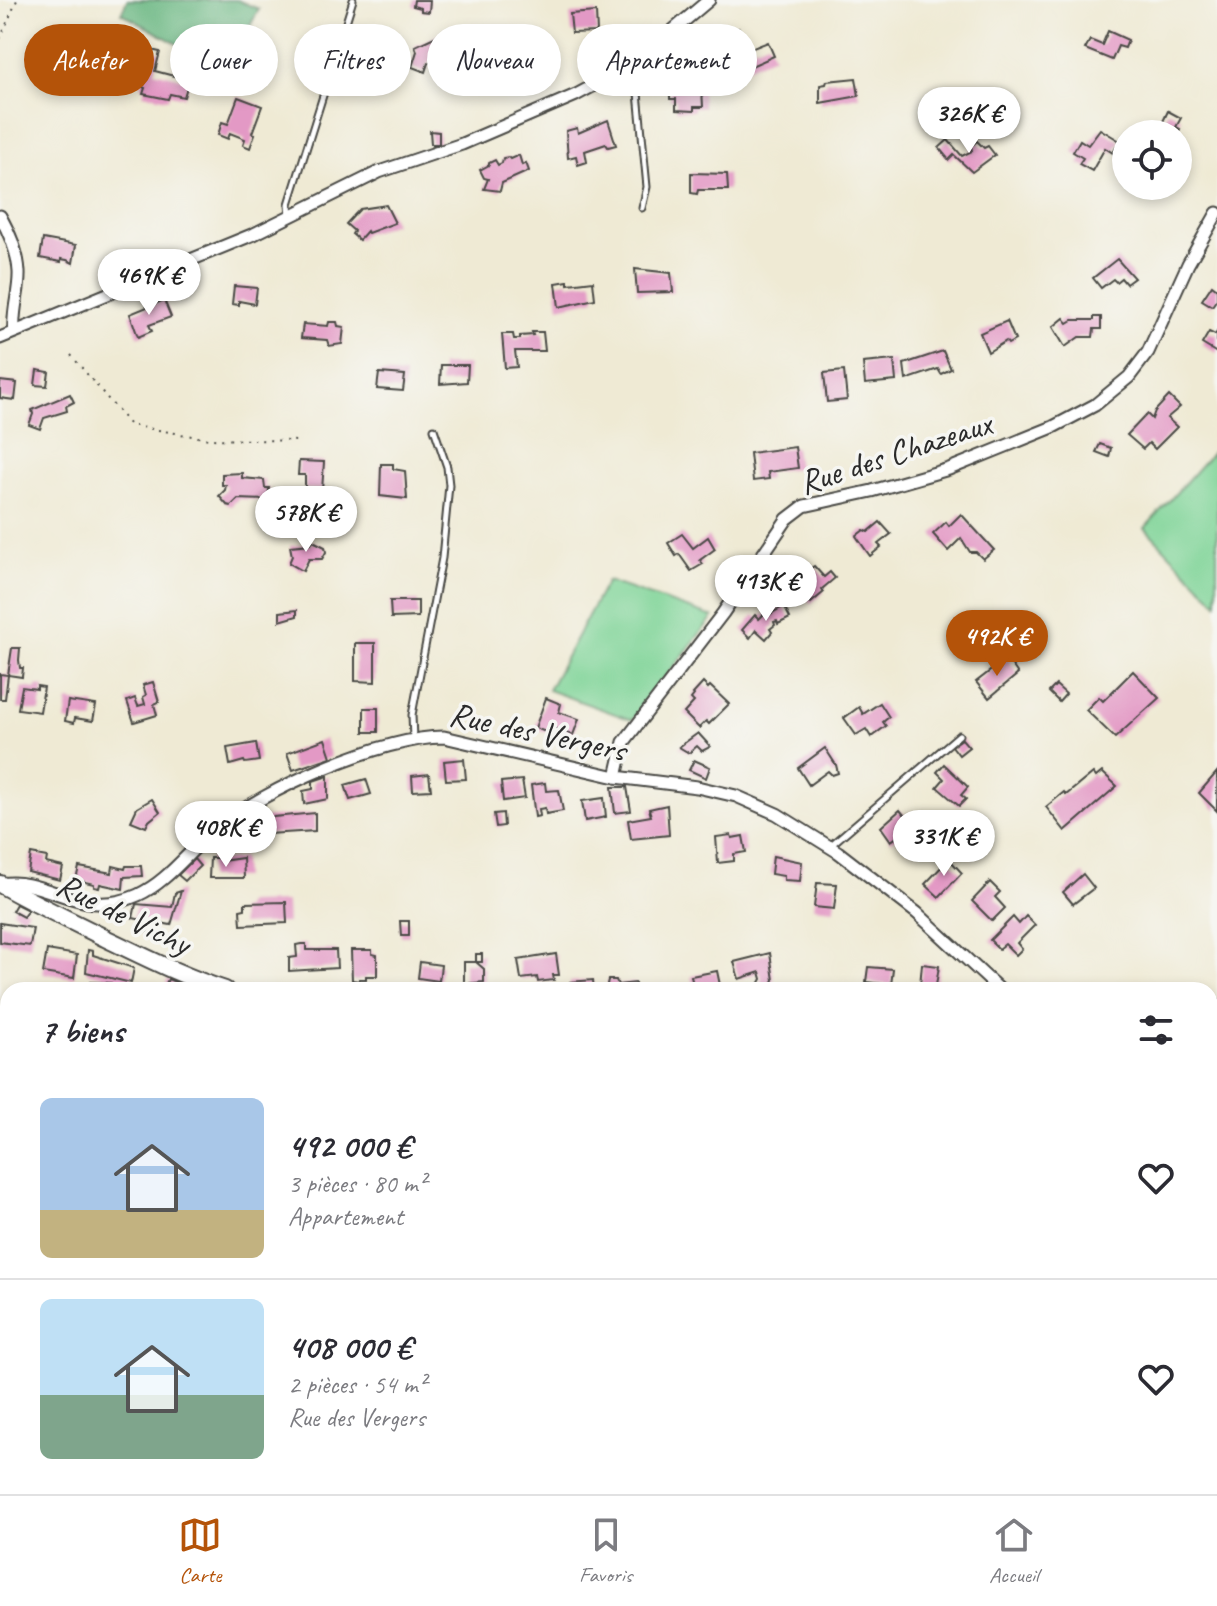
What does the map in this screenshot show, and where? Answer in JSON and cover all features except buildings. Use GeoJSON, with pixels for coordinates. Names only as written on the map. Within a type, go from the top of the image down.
{"type":"FeatureCollection","features":[{"type":"Feature","properties":{"kind":"street"},"geometry":{"type":"LineString","coordinates":[[681,24],[709,0]]}},
{"type":"Feature","properties":{"kind":"street"},"geometry":{"type":"LineString","coordinates":[[0,338],[254,234],[379,172],[462,144],[577,94]]}},
{"type":"Feature","properties":{"kind":"street","name":"Rue des Chazeaux"},"geometry":{"type":"LineString","coordinates":[[616,777],[624,742],[723,613],[787,519],[804,506],[949,469],[1053,427],[1095,405],[1129,377],[1148,352],[1188,264],[1217,213]]}},
{"type":"Feature","properties":{"kind":"street"},"geometry":{"type":"LineString","coordinates":[[0,216],[13,243],[19,273],[13,314],[14,331]]}},
{"type":"Feature","properties":{"kind":"street","name":"Rue des Vergers"},"geometry":{"type":"LineString","coordinates":[[0,884],[16,883],[97,904],[135,896],[159,883],[202,839],[233,814],[299,779],[413,739],[444,737],[616,777],[697,787],[736,796],[777,814],[829,846],[917,913],[991,982]]}},
{"type":"Feature","properties":{"kind":"street","name":"Rue de Vichy"},"geometry":{"type":"LineString","coordinates":[[0,884],[39,906],[201,982]]}},
{"type":"Feature","properties":{"kind":"lane"},"geometry":{"type":"LineString","coordinates":[[290,215],[289,204],[353,0]]}},
{"type":"Feature","properties":{"kind":"lane"},"geometry":{"type":"LineString","coordinates":[[638,96],[647,187],[642,208]]}},
{"type":"Feature","properties":{"kind":"lane"},"geometry":{"type":"LineString","coordinates":[[413,739],[412,715],[442,558],[449,485],[447,467],[434,429]]}},
{"type":"Feature","properties":{"kind":"lane"},"geometry":{"type":"LineString","coordinates":[[829,846],[959,735]]}},
{"type":"Feature","properties":{"kind":"path"},"geometry":{"type":"LineString","coordinates":[[0,39],[17,0]]}},
{"type":"Feature","properties":{"kind":"path"},"geometry":{"type":"LineString","coordinates":[[71,355],[130,425],[209,439],[300,441]]}},
{"type":"Feature","properties":{"kind":"green space"},"geometry":{"type":"Polygon","coordinates":[[[127,0],[237,0],[259,9],[251,24],[170,24],[170,40],[154,31],[154,24],[141,24],[121,13],[127,0]]]}},
{"type":"Feature","properties":{"kind":"green space"},"geometry":{"type":"Polygon","coordinates":[[[1217,447],[1217,603],[1145,528],[1217,447]]]}},
{"type":"Feature","properties":{"kind":"green space"},"geometry":{"type":"Polygon","coordinates":[[[607,581],[713,617],[632,720],[548,690],[607,581]]]}}]}
